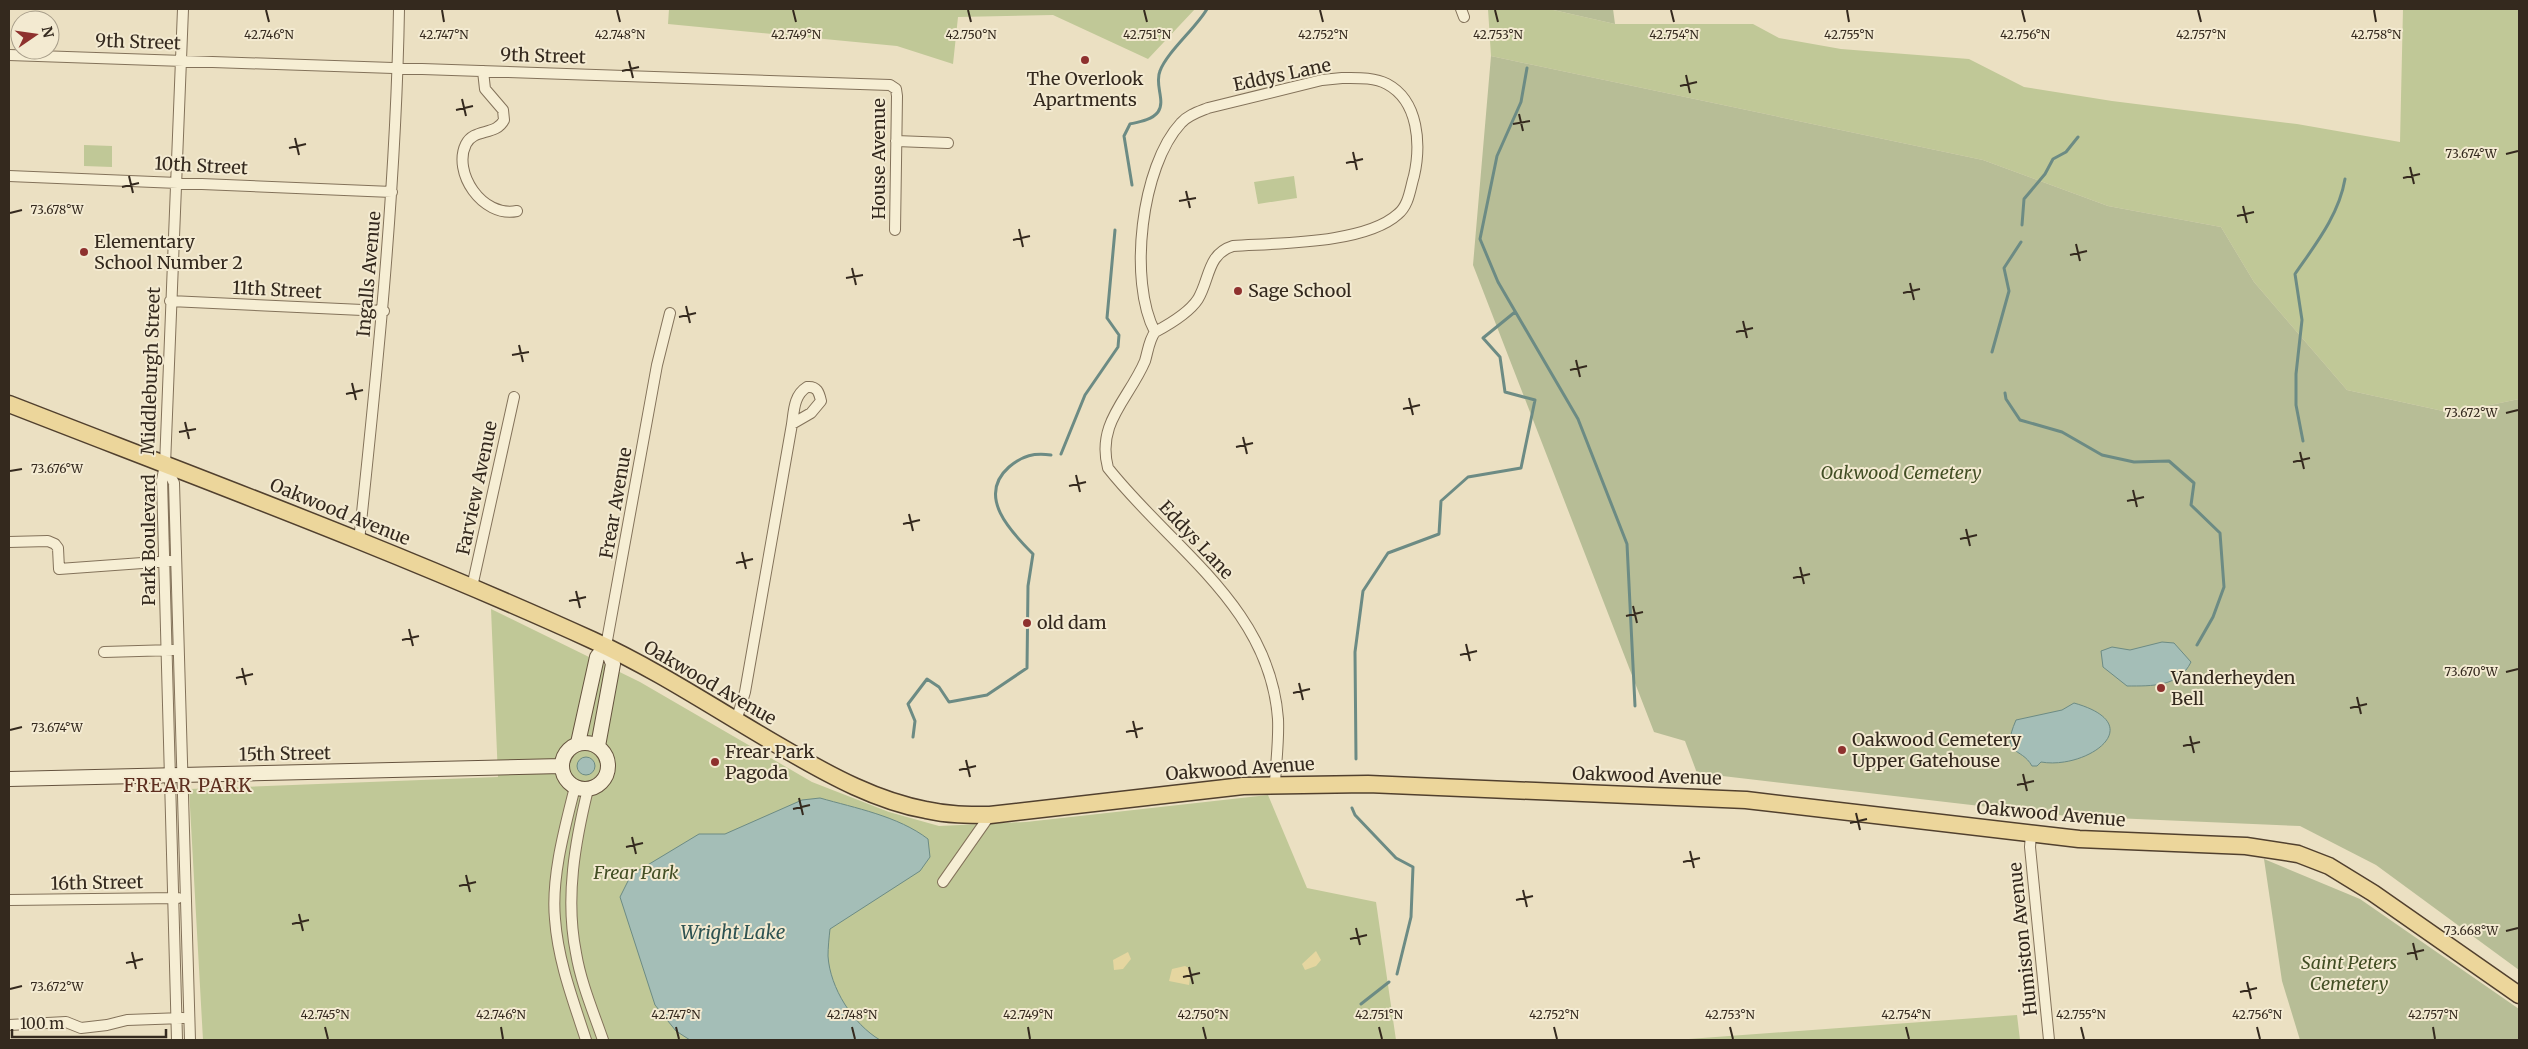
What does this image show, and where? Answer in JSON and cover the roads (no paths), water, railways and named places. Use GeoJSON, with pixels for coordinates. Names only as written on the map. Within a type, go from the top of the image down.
{"type":"FeatureCollection","features":[{"type":"Feature","properties":{"kind":"main road","name":"Oakwood Avenue"},"geometry":{"type":"LineString","coordinates":[[9,404],[472,587],[606,646],[831,775],[892,801],[951,815],[990,815],[1026,812],[1159,794],[1275,784],[1368,784],[1746,800],[1820,807],[2079,839],[2246,846],[2298,854],[2329,866],[2373,893],[2519,995]]}},
{"type":"Feature","properties":{"kind":"street","name":"Middleburgh Street"},"geometry":{"type":"LineString","coordinates":[[165,465],[182,9]]}},
{"type":"Feature","properties":{"kind":"street","name":"Ingalls Avenue"},"geometry":{"type":"LineString","coordinates":[[358,541],[384,311],[392,192],[399,9]]}},
{"type":"Feature","properties":{"kind":"street","name":"9th Street"},"geometry":{"type":"LineString","coordinates":[[9,55],[890,85],[896,89]]}},
{"type":"Feature","properties":{"kind":"street"},"geometry":{"type":"LineString","coordinates":[[483,71],[485,88],[503,110],[504,120],[496,129],[477,134],[466,144],[465,166],[469,184],[482,202],[502,212],[517,211]]}},
{"type":"Feature","properties":{"kind":"street","name":"Eddys Lane"},"geometry":{"type":"LineString","coordinates":[[1155,332],[1147,316],[1140,270],[1140,253],[1146,209],[1161,155],[1181,123],[1192,114],[1208,108],[1322,80],[1363,78],[1387,84],[1400,94],[1410,108],[1415,125],[1416,167],[1408,199],[1398,215],[1375,227],[1330,240],[1233,246],[1224,249],[1208,270],[1198,299],[1175,320],[1155,332],[1144,361],[1108,429],[1104,452],[1108,468],[1234,604],[1264,659],[1278,719],[1275,784]]}},
{"type":"Feature","properties":{"kind":"street","name":"House Avenue"},"geometry":{"type":"LineString","coordinates":[[895,230],[896,89]]}},
{"type":"Feature","properties":{"kind":"street"},"geometry":{"type":"LineString","coordinates":[[896,141],[948,143]]}},
{"type":"Feature","properties":{"kind":"street","name":"10th Street"},"geometry":{"type":"LineString","coordinates":[[9,176],[175,181],[392,192]]}},
{"type":"Feature","properties":{"kind":"street","name":"11th Street"},"geometry":{"type":"LineString","coordinates":[[170,301],[384,311]]}},
{"type":"Feature","properties":{"kind":"street","name":"Frear Avenue"},"geometry":{"type":"LineString","coordinates":[[606,646],[657,365],[670,313]]}},
{"type":"Feature","properties":{"kind":"street","name":"Farview Avenue"},"geometry":{"type":"LineString","coordinates":[[472,587],[514,397]]}},
{"type":"Feature","properties":{"kind":"street"},"geometry":{"type":"LineString","coordinates":[[736,721],[745,692],[792,424]]}},
{"type":"Feature","properties":{"kind":"street","name":"Park Boulevard"},"geometry":{"type":"LineString","coordinates":[[165,465],[174,483],[176,561],[173,650],[175,775],[172,898],[177,1040]]}},
{"type":"Feature","properties":{"kind":"street","name":"Park Boulevard"},"geometry":{"type":"LineString","coordinates":[[165,465],[162,480],[164,561],[173,650]]}},
{"type":"Feature","properties":{"kind":"street"},"geometry":{"type":"LineString","coordinates":[[9,542],[48,541],[55,544],[59,569],[176,561]]}},
{"type":"Feature","properties":{"kind":"street"},"geometry":{"type":"LineString","coordinates":[[578,743],[597,657],[606,646],[613,664],[598,746]]}},
{"type":"Feature","properties":{"kind":"street"},"geometry":{"type":"LineString","coordinates":[[104,652],[173,650]]}},
{"type":"Feature","properties":{"kind":"street"},"geometry":{"type":"LineString","coordinates":[[585,742],[598,746],[607,757],[608,771],[601,783],[581,788],[565,778],[562,766],[566,752],[578,743],[585,742]]}},
{"type":"Feature","properties":{"kind":"street","name":"15th Street"},"geometry":{"type":"LineString","coordinates":[[9,779],[562,766]]}},
{"type":"Feature","properties":{"kind":"street","name":"Park Boulevard"},"geometry":{"type":"LineString","coordinates":[[175,775],[186,898],[190,1040]]}},
{"type":"Feature","properties":{"kind":"street"},"geometry":{"type":"LineString","coordinates":[[581,788],[556,882],[555,917],[564,972],[586,1040]]}},
{"type":"Feature","properties":{"kind":"street"},"geometry":{"type":"LineString","coordinates":[[581,788],[571,908],[576,952],[581,974],[603,1040]]}},
{"type":"Feature","properties":{"kind":"street"},"geometry":{"type":"LineString","coordinates":[[943,882],[990,815]]}},
{"type":"Feature","properties":{"kind":"street","name":"Humiston Avenue"},"geometry":{"type":"LineString","coordinates":[[2031,834],[2030,847],[2049,1040]]}},
{"type":"Feature","properties":{"kind":"street","name":"16th Street"},"geometry":{"type":"LineString","coordinates":[[9,900],[186,898]]}},
{"type":"Feature","properties":{"kind":"street"},"geometry":{"type":"LineString","coordinates":[[9,1025],[66,1022],[81,1028],[127,1020],[189,1018]]}},
{"type":"Feature","properties":{"kind":"water"},"geometry":{"type":"Polygon","coordinates":[[[2162,642],[2174,643],[2191,662],[2186,670],[2172,681],[2146,686],[2127,686],[2103,667],[2101,651],[2112,647],[2130,650],[2162,642]]]}},
{"type":"Feature","properties":{"kind":"water"},"geometry":{"type":"Polygon","coordinates":[[[2074,703],[2097,712],[2108,723],[2110,733],[2104,744],[2092,753],[2059,763],[2041,762],[2037,766],[2032,766],[2011,746],[2010,740],[2016,720],[2062,710],[2074,703]]]}},
{"type":"Feature","properties":{"kind":"water"},"geometry":{"type":"Polygon","coordinates":[[[586,757],[594,762],[595,766],[590,774],[586,775],[578,770],[577,766],[582,758],[586,757]]]}},
{"type":"Feature","properties":{"kind":"water","name":"Wright Lake"},"geometry":{"type":"Polygon","coordinates":[[[820,798],[862,809],[890,819],[903,824],[928,839],[930,857],[920,871],[830,929],[828,956],[833,980],[838,992],[852,1015],[880,1040],[690,1040],[676,1031],[655,1005],[620,897],[631,875],[699,834],[725,834],[802,800],[820,798]]]}},
{"type":"Feature","properties":{"kind":"waterway"},"geometry":{"type":"LineString","coordinates":[[1132,185],[1124,136],[1130,124],[1149,119],[1158,112],[1161,103],[1158,81],[1160,71],[1169,56],[1207,9]]}},
{"type":"Feature","properties":{"kind":"waterway"},"geometry":{"type":"LineString","coordinates":[[1527,68],[1521,102],[1497,156],[1480,239],[1498,282],[1578,419],[1627,544],[1635,706]]}},
{"type":"Feature","properties":{"kind":"waterway"},"geometry":{"type":"LineString","coordinates":[[2022,225],[2024,199],[2045,174],[2053,159],[2066,152],[2078,137]]}},
{"type":"Feature","properties":{"kind":"waterway"},"geometry":{"type":"LineString","coordinates":[[2303,441],[2296,405],[2296,374],[2302,320],[2295,274],[2332,217],[2345,179]]}},
{"type":"Feature","properties":{"kind":"waterway"},"geometry":{"type":"LineString","coordinates":[[1061,454],[1085,395],[1118,347],[1119,335],[1107,318],[1115,230]]}},
{"type":"Feature","properties":{"kind":"waterway"},"geometry":{"type":"LineString","coordinates":[[1992,352],[2009,291],[2004,268],[2021,242]]}},
{"type":"Feature","properties":{"kind":"waterway"},"geometry":{"type":"LineString","coordinates":[[1356,759],[1355,652],[1363,591],[1388,553],[1439,534],[1441,501],[1468,477],[1521,468],[1535,400],[1505,392],[1500,357],[1483,338],[1515,312]]}},
{"type":"Feature","properties":{"kind":"waterway"},"geometry":{"type":"LineString","coordinates":[[2005,393],[2006,399],[2020,420],[2062,432],[2102,455],[2134,462],[2169,461],[2194,483],[2191,505],[2220,533],[2224,587],[2213,617],[2197,645]]}},
{"type":"Feature","properties":{"kind":"waterway"},"geometry":{"type":"LineString","coordinates":[[913,737],[915,721],[908,704],[927,679],[939,687],[949,702],[987,695],[1027,668],[1028,586],[1033,554],[1015,535],[1000,513],[996,501],[996,490],[1000,478],[1009,467],[1019,460],[1039,454],[1051,455]]}},
{"type":"Feature","properties":{"kind":"waterway"},"geometry":{"type":"LineString","coordinates":[[1352,808],[1355,815],[1396,858],[1413,867],[1411,917],[1397,974]]}},
{"type":"Feature","properties":{"kind":"waterway"},"geometry":{"type":"LineString","coordinates":[[1361,1004],[1389,982]]}},
{"type":"Feature","properties":{"kind":"place","name":"The Overlook Apartments"},"geometry":{"type":"Point","coordinates":[1085,60]}},
{"type":"Feature","properties":{"kind":"place","name":"Elementary School Number 2"},"geometry":{"type":"Point","coordinates":[84,252]}},
{"type":"Feature","properties":{"kind":"place","name":"Sage School"},"geometry":{"type":"Point","coordinates":[1238,291]}},
{"type":"Feature","properties":{"kind":"place","name":"old dam"},"geometry":{"type":"Point","coordinates":[1027,623]}},
{"type":"Feature","properties":{"kind":"place","name":"Vanderheyden Bell"},"geometry":{"type":"Point","coordinates":[2161,688]}},
{"type":"Feature","properties":{"kind":"place","name":"Oakwood Cemetery Upper Gatehouse"},"geometry":{"type":"Point","coordinates":[1842,750]}},
{"type":"Feature","properties":{"kind":"place","name":"Frear Park Pagoda"},"geometry":{"type":"Point","coordinates":[715,762]}},
{"type":"Feature","properties":{"kind":"district","name":"FREAR PARK"},"geometry":{"type":"Point","coordinates":[188,785]}},
{"type":"Feature","properties":{"kind":"park label","name":"Oakwood Cemetery"},"geometry":{"type":"Point","coordinates":[1901,473]}},
{"type":"Feature","properties":{"kind":"park label","name":"Frear Park"},"geometry":{"type":"Point","coordinates":[636,873]}},
{"type":"Feature","properties":{"kind":"park label","name":"Saint Peters Cemetery"},"geometry":{"type":"Point","coordinates":[2349,973]}}]}
